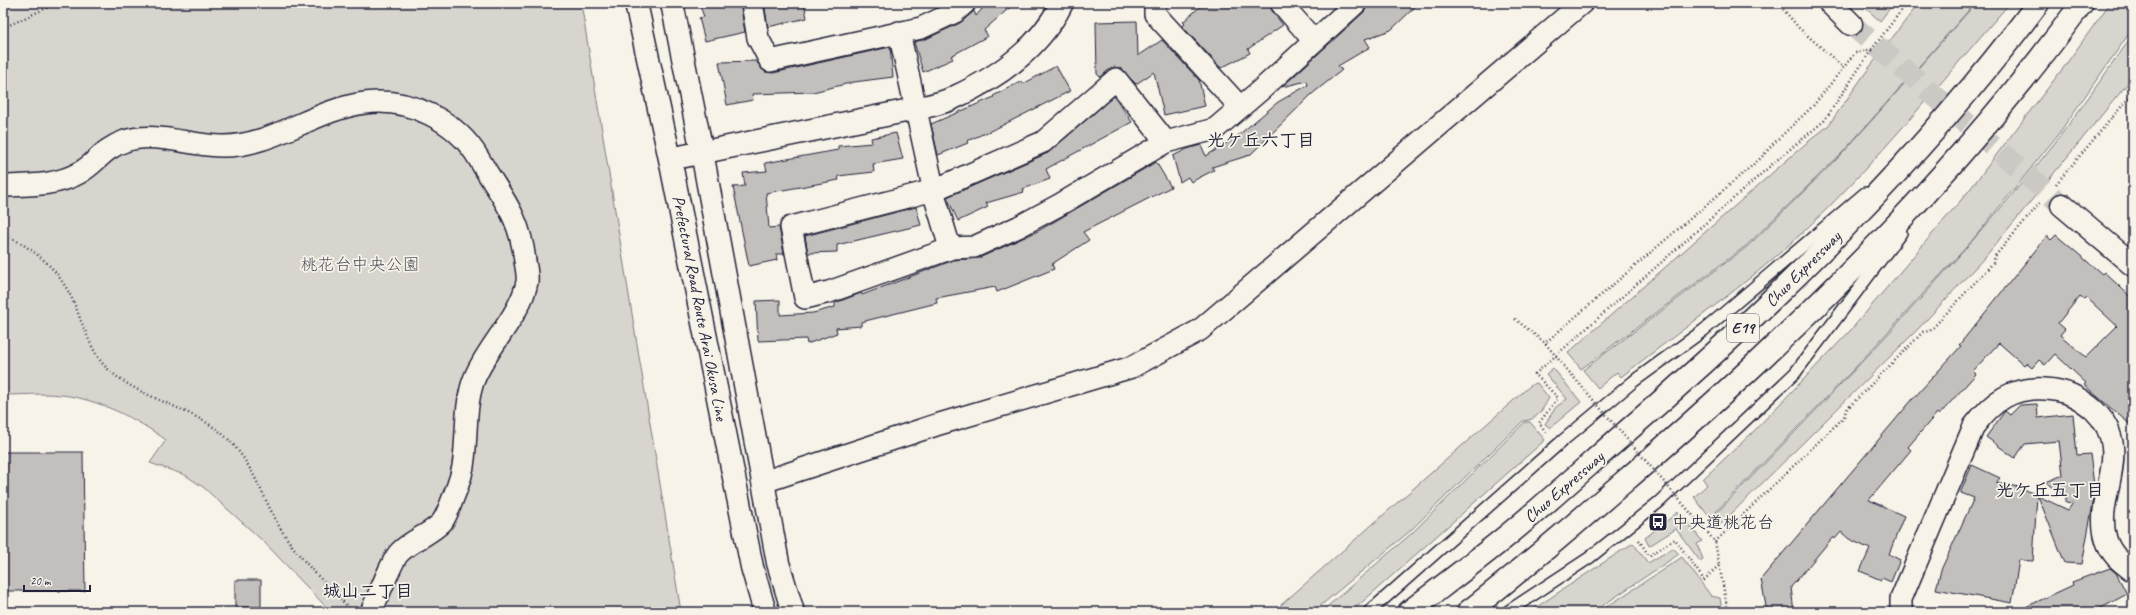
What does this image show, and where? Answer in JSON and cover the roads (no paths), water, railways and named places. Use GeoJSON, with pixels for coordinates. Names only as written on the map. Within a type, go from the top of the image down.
{"type":"FeatureCollection","features":[{"type":"Feature","properties":{"kind":"main road","name":"Prefectural Road Route Arai Okusa Line"},"geometry":{"type":"LineString","coordinates":[[636,3],[670,159],[752,567],[765,612]]}},
{"type":"Feature","properties":{"kind":"main road","name":"Prefectural Road Route Arai Okusa Line"},"geometry":{"type":"LineString","coordinates":[[672,3],[702,152],[778,563],[792,612]]}},
{"type":"Feature","properties":{"kind":"main road"},"geometry":{"type":"LineString","coordinates":[[670,159],[915,109],[952,99],[1007,68],[1038,38],[1062,3]]}},
{"type":"Feature","properties":{"kind":"main road"},"geometry":{"type":"LineString","coordinates":[[1830,3],[1851,24]]}},
{"type":"Feature","properties":{"kind":"main road","name":"Chuo Expressway"},"geometry":{"type":"LineString","coordinates":[[1409,612],[1504,539],[1705,364],[1814,260],[1930,137],[2014,35],[2038,3]]}},
{"type":"Feature","properties":{"kind":"main road","name":"Chuo Expressway"},"geometry":{"type":"LineString","coordinates":[[1468,612],[1525,568],[1729,390],[1838,286],[1960,156],[2045,54],[2082,3]]}},
{"type":"Feature","properties":{"kind":"main road"},"geometry":{"type":"LineString","coordinates":[[2053,196],[2133,266]]}},
{"type":"Feature","properties":{"kind":"street"},"geometry":{"type":"LineString","coordinates":[[752,3],[758,38],[770,61],[921,28],[955,12],[965,3]]}},
{"type":"Feature","properties":{"kind":"street"},"geometry":{"type":"LineString","coordinates":[[1155,3],[1155,14],[1240,107]]}},
{"type":"Feature","properties":{"kind":"street"},"geometry":{"type":"LineString","coordinates":[[1281,3],[1314,41]]}},
{"type":"Feature","properties":{"kind":"street"},"geometry":{"type":"LineString","coordinates":[[1166,142],[1116,79],[1043,142],[934,190],[791,226],[805,298],[829,292],[952,248],[974,247],[1018,227],[1166,142],[1215,129],[1356,3]]}},
{"type":"Feature","properties":{"kind":"street"},"geometry":{"type":"LineString","coordinates":[[763,482],[936,425],[1132,367],[1200,330],[1582,3]]}},
{"type":"Feature","properties":{"kind":"street"},"geometry":{"type":"LineString","coordinates":[[899,32],[934,190],[948,241],[952,248]]}},
{"type":"Feature","properties":{"kind":"street"},"geometry":{"type":"LineString","coordinates":[[3,186],[54,182],[80,172],[106,149],[127,140],[148,137],[222,146],[250,144],[318,116],[364,103],[392,103],[411,106],[444,122],[472,146],[502,194],[518,225],[524,250],[527,281],[518,304],[486,356],[473,382],[468,411],[464,461],[449,508],[442,522],[398,553],[371,612]]}},
{"type":"Feature","properties":{"kind":"street"},"geometry":{"type":"LineString","coordinates":[[1901,612],[1901,599],[1974,426],[1986,410],[2001,398],[2021,390],[2044,389],[2063,391],[2081,398],[2097,412],[2108,427],[2114,445],[2115,469],[2104,517],[2106,539],[2115,558],[2133,571]]}},
{"type":"Feature","properties":{"kind":"lane"},"geometry":{"type":"LineString","coordinates":[[1369,612],[1561,442],[1634,381],[1704,330],[1930,137]]}},
{"type":"Feature","properties":{"kind":"lane"},"geometry":{"type":"LineString","coordinates":[[1507,612],[1534,596],[1589,558],[1659,502],[1795,373],[1960,156]]}},
{"type":"Feature","properties":{"kind":"tunnel"},"geometry":{"type":"LineString","coordinates":[[1851,24],[2062,205]]}},
{"type":"Feature","properties":{"kind":"place","name":"中央道桃花台"},"geometry":{"type":"Point","coordinates":[1658,522]}},
{"type":"Feature","properties":{"kind":"district","name":"光ケ丘六丁目"},"geometry":{"type":"Point","coordinates":[1261,140]}},
{"type":"Feature","properties":{"kind":"district","name":"光ケ丘五丁目"},"geometry":{"type":"Point","coordinates":[2050,490]}},
{"type":"Feature","properties":{"kind":"district","name":"城山二丁目"},"geometry":{"type":"Point","coordinates":[368,591]}},
{"type":"Feature","properties":{"kind":"park label","name":"桃花台中央公園"},"geometry":{"type":"Point","coordinates":[360,264]}}]}
